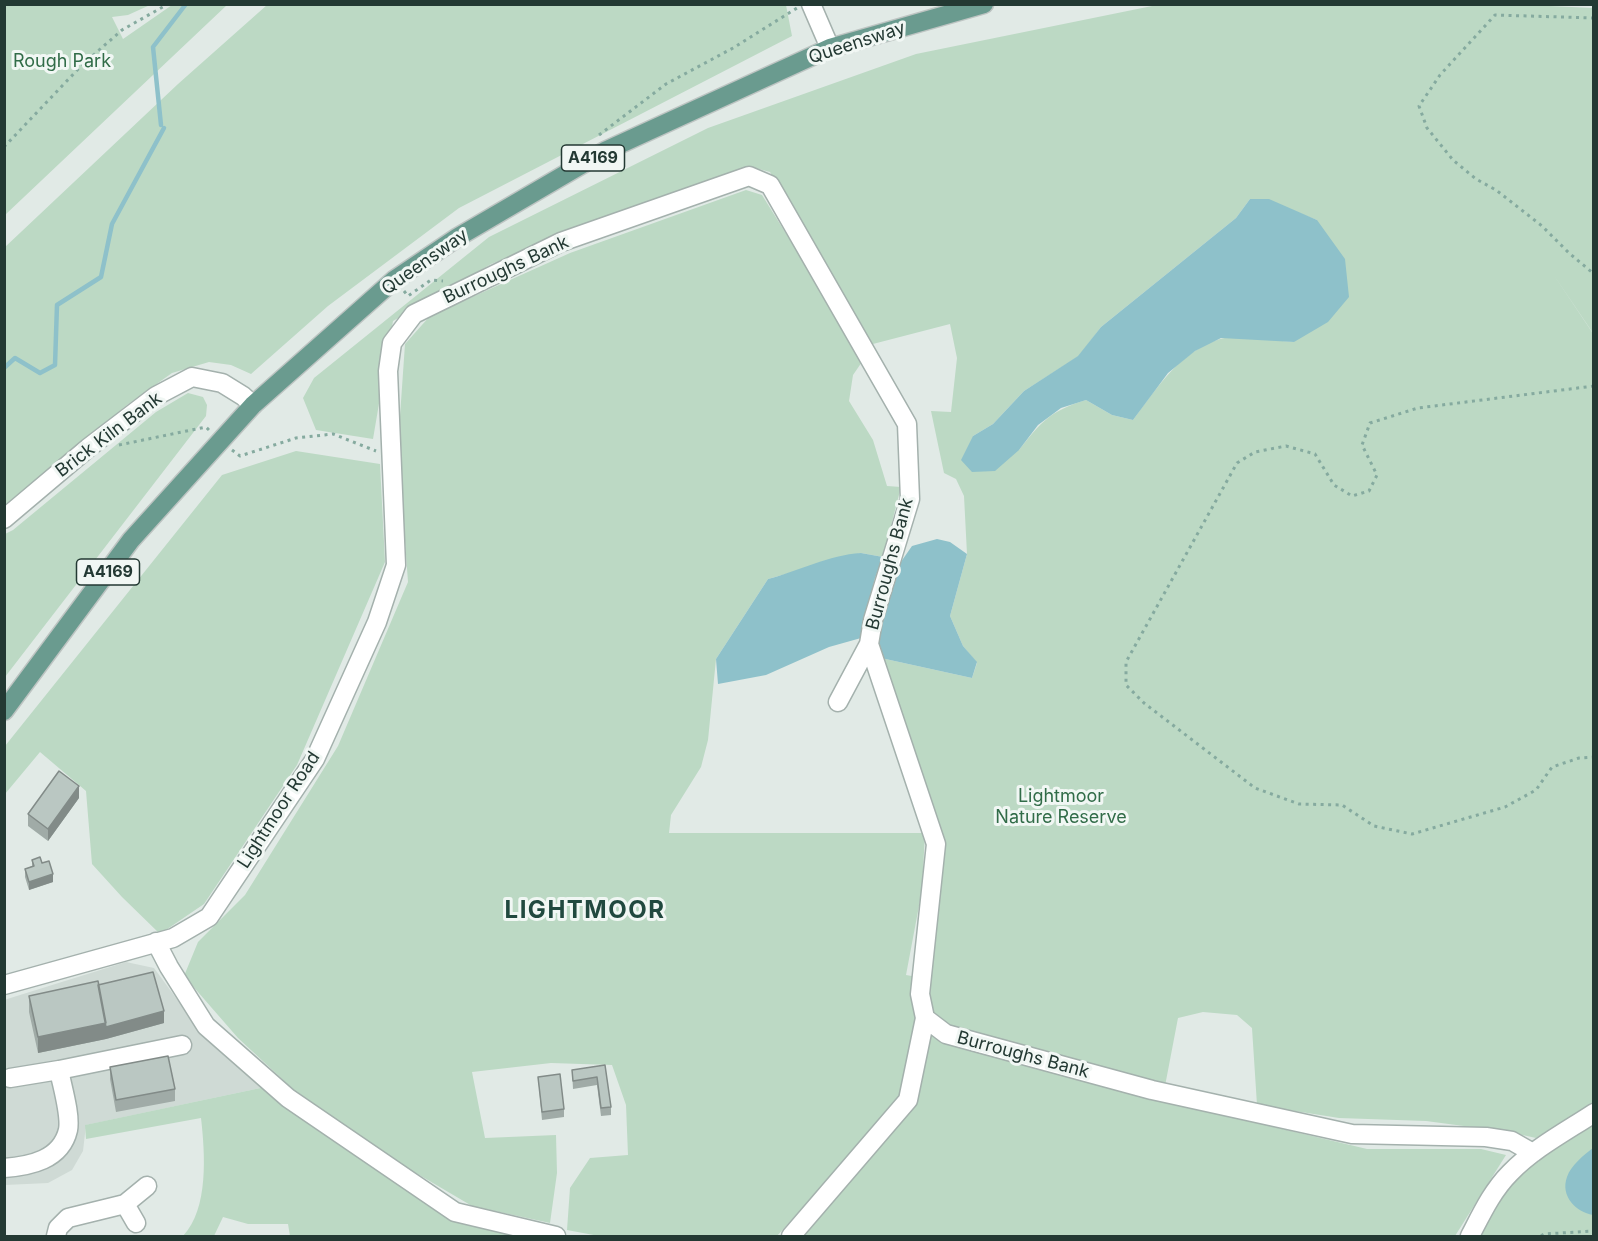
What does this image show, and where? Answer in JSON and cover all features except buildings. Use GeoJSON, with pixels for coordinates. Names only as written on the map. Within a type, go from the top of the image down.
{"type":"FeatureCollection","features":[{"type":"Feature","properties":{"kind":"main road","name":"Queensway"},"geometry":{"type":"LineString","coordinates":[[4,711],[131,540],[253,405],[394,280],[458,237],[605,151],[830,48],[984,4]]}},
{"type":"Feature","properties":{"kind":"street"},"geometry":{"type":"LineString","coordinates":[[811,4],[830,48]]}},
{"type":"Feature","properties":{"kind":"street","name":"Burroughs Bank"},"geometry":{"type":"LineString","coordinates":[[392,457],[389,362],[392,343],[414,314],[561,242],[749,176],[770,184],[907,424],[910,499],[873,620],[869,644],[936,844],[920,994],[926,1018],[946,1034],[1152,1090],[1352,1134],[1486,1137],[1512,1141],[1533,1153]]}},
{"type":"Feature","properties":{"kind":"street","name":"Brick Kiln Bank"},"geometry":{"type":"LineString","coordinates":[[4,519],[88,448],[156,396],[192,378],[222,383],[253,405]]}},
{"type":"Feature","properties":{"kind":"street","name":"Lightmoor Road"},"geometry":{"type":"LineString","coordinates":[[4,985],[173,938],[209,917],[315,759],[377,622],[396,564],[392,457]]}},
{"type":"Feature","properties":{"kind":"street"},"geometry":{"type":"LineString","coordinates":[[838,702],[869,644]]}},
{"type":"Feature","properties":{"kind":"street"},"geometry":{"type":"LineString","coordinates":[[156,942],[206,1026],[288,1098],[455,1212],[556,1236]]}},
{"type":"Feature","properties":{"kind":"street"},"geometry":{"type":"LineString","coordinates":[[791,1236],[908,1100],[926,1018]]}},
{"type":"Feature","properties":{"kind":"street"},"geometry":{"type":"LineString","coordinates":[[10,1078],[182,1045]]}},
{"type":"Feature","properties":{"kind":"street"},"geometry":{"type":"LineString","coordinates":[[4,1168],[27,1166],[45,1159],[58,1150],[68,1131],[68,1115],[59,1070]]}},
{"type":"Feature","properties":{"kind":"street"},"geometry":{"type":"LineString","coordinates":[[1470,1236],[1484,1208],[1509,1174],[1533,1153],[1593,1113]]}},
{"type":"Feature","properties":{"kind":"street"},"geometry":{"type":"LineString","coordinates":[[56,1236],[58,1228],[68,1218],[125,1204],[147,1186]]}},
{"type":"Feature","properties":{"kind":"street"},"geometry":{"type":"LineString","coordinates":[[125,1204],[136,1223]]}},
{"type":"Feature","properties":{"kind":"path"},"geometry":{"type":"LineString","coordinates":[[4,147],[82,64],[122,30],[168,4]]}},
{"type":"Feature","properties":{"kind":"path"},"geometry":{"type":"LineString","coordinates":[[1593,18],[1495,15],[1440,75],[1419,106],[1427,128],[1453,160],[1542,226],[1593,274]]}},
{"type":"Feature","properties":{"kind":"path"},"geometry":{"type":"LineString","coordinates":[[394,280],[408,296],[431,280],[445,281]]}},
{"type":"Feature","properties":{"kind":"path"},"geometry":{"type":"LineString","coordinates":[[1593,386],[1418,408],[1370,423],[1362,445],[1377,475],[1369,491],[1352,496],[1334,485],[1315,454],[1286,446],[1255,452],[1237,463],[1126,662],[1126,685],[1144,702],[1256,788],[1299,804],[1342,805],[1374,826],[1413,834],[1505,807],[1536,790],[1552,767],[1579,758],[1593,757]]}},
{"type":"Feature","properties":{"kind":"path"},"geometry":{"type":"LineString","coordinates":[[116,446],[206,427],[240,456],[296,438],[333,434],[392,457]]}},
{"type":"Feature","properties":{"kind":"path"},"geometry":{"type":"LineString","coordinates":[[1541,1236],[1593,1232]]}},
{"type":"Feature","properties":{"kind":"shaded area"},"geometry":{"type":"Polygon","coordinates":[[[126,962],[154,968],[201,1032],[270,1086],[86,1125],[83,1151],[72,1170],[48,1183],[5,1185],[4,1000],[126,962]]]}},
{"type":"Feature","properties":{"kind":"green space","name":"Rough Park"},"geometry":{"type":"Polygon","coordinates":[[[5,4],[150,5],[128,15],[112,17],[123,39],[172,5],[227,5],[5,215],[5,4]]]}},
{"type":"Feature","properties":{"kind":"green space","name":"Lightmoor Nature Reserve"},"geometry":{"type":"Polygon","coordinates":[[[1507,4],[1593,8],[1593,333],[1551,271],[1594,335],[1593,1103],[1536,1138],[1509,1132],[1426,1121],[1339,1118],[1257,1105],[1252,1028],[1237,1015],[1203,1012],[1178,1018],[1165,1086],[1143,1096],[1367,1149],[1481,1149],[1506,1155],[1455,1236],[802,1236],[854,1150],[777,1236],[599,1236],[567,1230],[570,1188],[590,1158],[628,1155],[626,1105],[612,1065],[551,1063],[472,1072],[485,1138],[556,1135],[557,1173],[550,1223],[472,1206],[365,1143],[295,1091],[238,1038],[184,976],[198,942],[245,895],[338,746],[408,582],[398,445],[405,344],[430,316],[570,253],[746,190],[762,195],[864,359],[853,375],[849,401],[873,440],[887,486],[901,487],[883,557],[861,553],[768,579],[716,659],[708,740],[701,767],[671,815],[669,833],[925,833],[922,890],[906,975],[928,979],[944,849],[881,658],[972,678],[977,663],[963,646],[950,616],[967,554],[964,496],[956,479],[944,473],[931,411],[951,412],[957,358],[950,324],[869,345],[770,172],[748,166],[491,264],[393,321],[373,439],[316,430],[303,398],[314,378],[489,237],[708,128],[916,54],[1157,5],[1507,4]],[[1250,199],[1236,218],[1101,327],[1079,356],[1024,391],[993,424],[973,436],[1019,450],[1048,418],[1064,408],[1086,400],[1112,415],[1133,420],[1170,372],[1193,352],[1206,345],[1220,339],[1235,337],[1294,342],[1317,220],[1250,199]]]}},
{"type":"Feature","properties":{"kind":"green space"},"geometry":{"type":"Polygon","coordinates":[[[267,5],[786,5],[792,36],[459,208],[328,306],[251,374],[231,365],[209,362],[172,373],[127,405],[5,507],[4,248],[178,84],[267,5]]]}},
{"type":"Feature","properties":{"kind":"green space"},"geometry":{"type":"Polygon","coordinates":[[[188,393],[203,397],[207,405],[206,416],[5,677],[5,534],[13,530],[156,412],[188,393]]]}},
{"type":"Feature","properties":{"kind":"green space"},"geometry":{"type":"Polygon","coordinates":[[[296,451],[380,464],[385,562],[297,765],[204,904],[160,934],[92,864],[86,791],[40,752],[5,794],[5,746],[222,475],[296,451]]]}},
{"type":"Feature","properties":{"kind":"green space"},"geometry":{"type":"Polygon","coordinates":[[[270,1086],[476,1225],[515,1236],[290,1236],[288,1224],[248,1224],[223,1217],[214,1236],[183,1236],[191,1225],[201,1196],[204,1147],[201,1118],[86,1139],[85,1125],[270,1086]]]}},
{"type":"Feature","properties":{"kind":"green space"},"geometry":{"type":"Polygon","coordinates":[[[1593,1123],[1593,1236],[1476,1236],[1513,1176],[1593,1123]]]}},
{"type":"Feature","properties":{"kind":"water"},"geometry":{"type":"Polygon","coordinates":[[[1250,199],[1269,199],[1317,220],[1345,259],[1349,297],[1328,322],[1294,342],[1221,338],[1195,351],[1168,373],[1133,420],[1112,415],[1086,400],[1061,408],[1038,425],[1019,450],[995,471],[972,472],[961,460],[973,436],[993,424],[1024,391],[1078,356],[1101,327],[1236,218],[1250,199]]]}},
{"type":"Feature","properties":{"kind":"water"},"geometry":{"type":"Polygon","coordinates":[[[937,539],[950,542],[967,554],[950,616],[963,646],[977,662],[972,678],[881,658],[876,643],[877,631],[896,569],[912,546],[937,539]]]}},
{"type":"Feature","properties":{"kind":"water"},"geometry":{"type":"Polygon","coordinates":[[[861,553],[883,557],[875,578],[861,638],[829,647],[766,675],[718,684],[716,659],[768,579],[826,560],[861,553]]]}},
{"type":"Feature","properties":{"kind":"water"},"geometry":{"type":"Polygon","coordinates":[[[1593,1148],[1593,1215],[1575,1207],[1568,1197],[1565,1184],[1571,1168],[1593,1148]]]}},
{"type":"Feature","properties":{"kind":"waterway"},"geometry":{"type":"LineString","coordinates":[[161,125],[153,47],[186,4]]}},
{"type":"Feature","properties":{"kind":"waterway"},"geometry":{"type":"LineString","coordinates":[[4,368],[15,358],[40,373],[55,365],[57,305],[101,277],[112,224],[164,128]]}},
{"type":"Feature","properties":{"kind":"district","name":"LIGHTMOOR"},"geometry":{"type":"Point","coordinates":[585,911]}}]}
